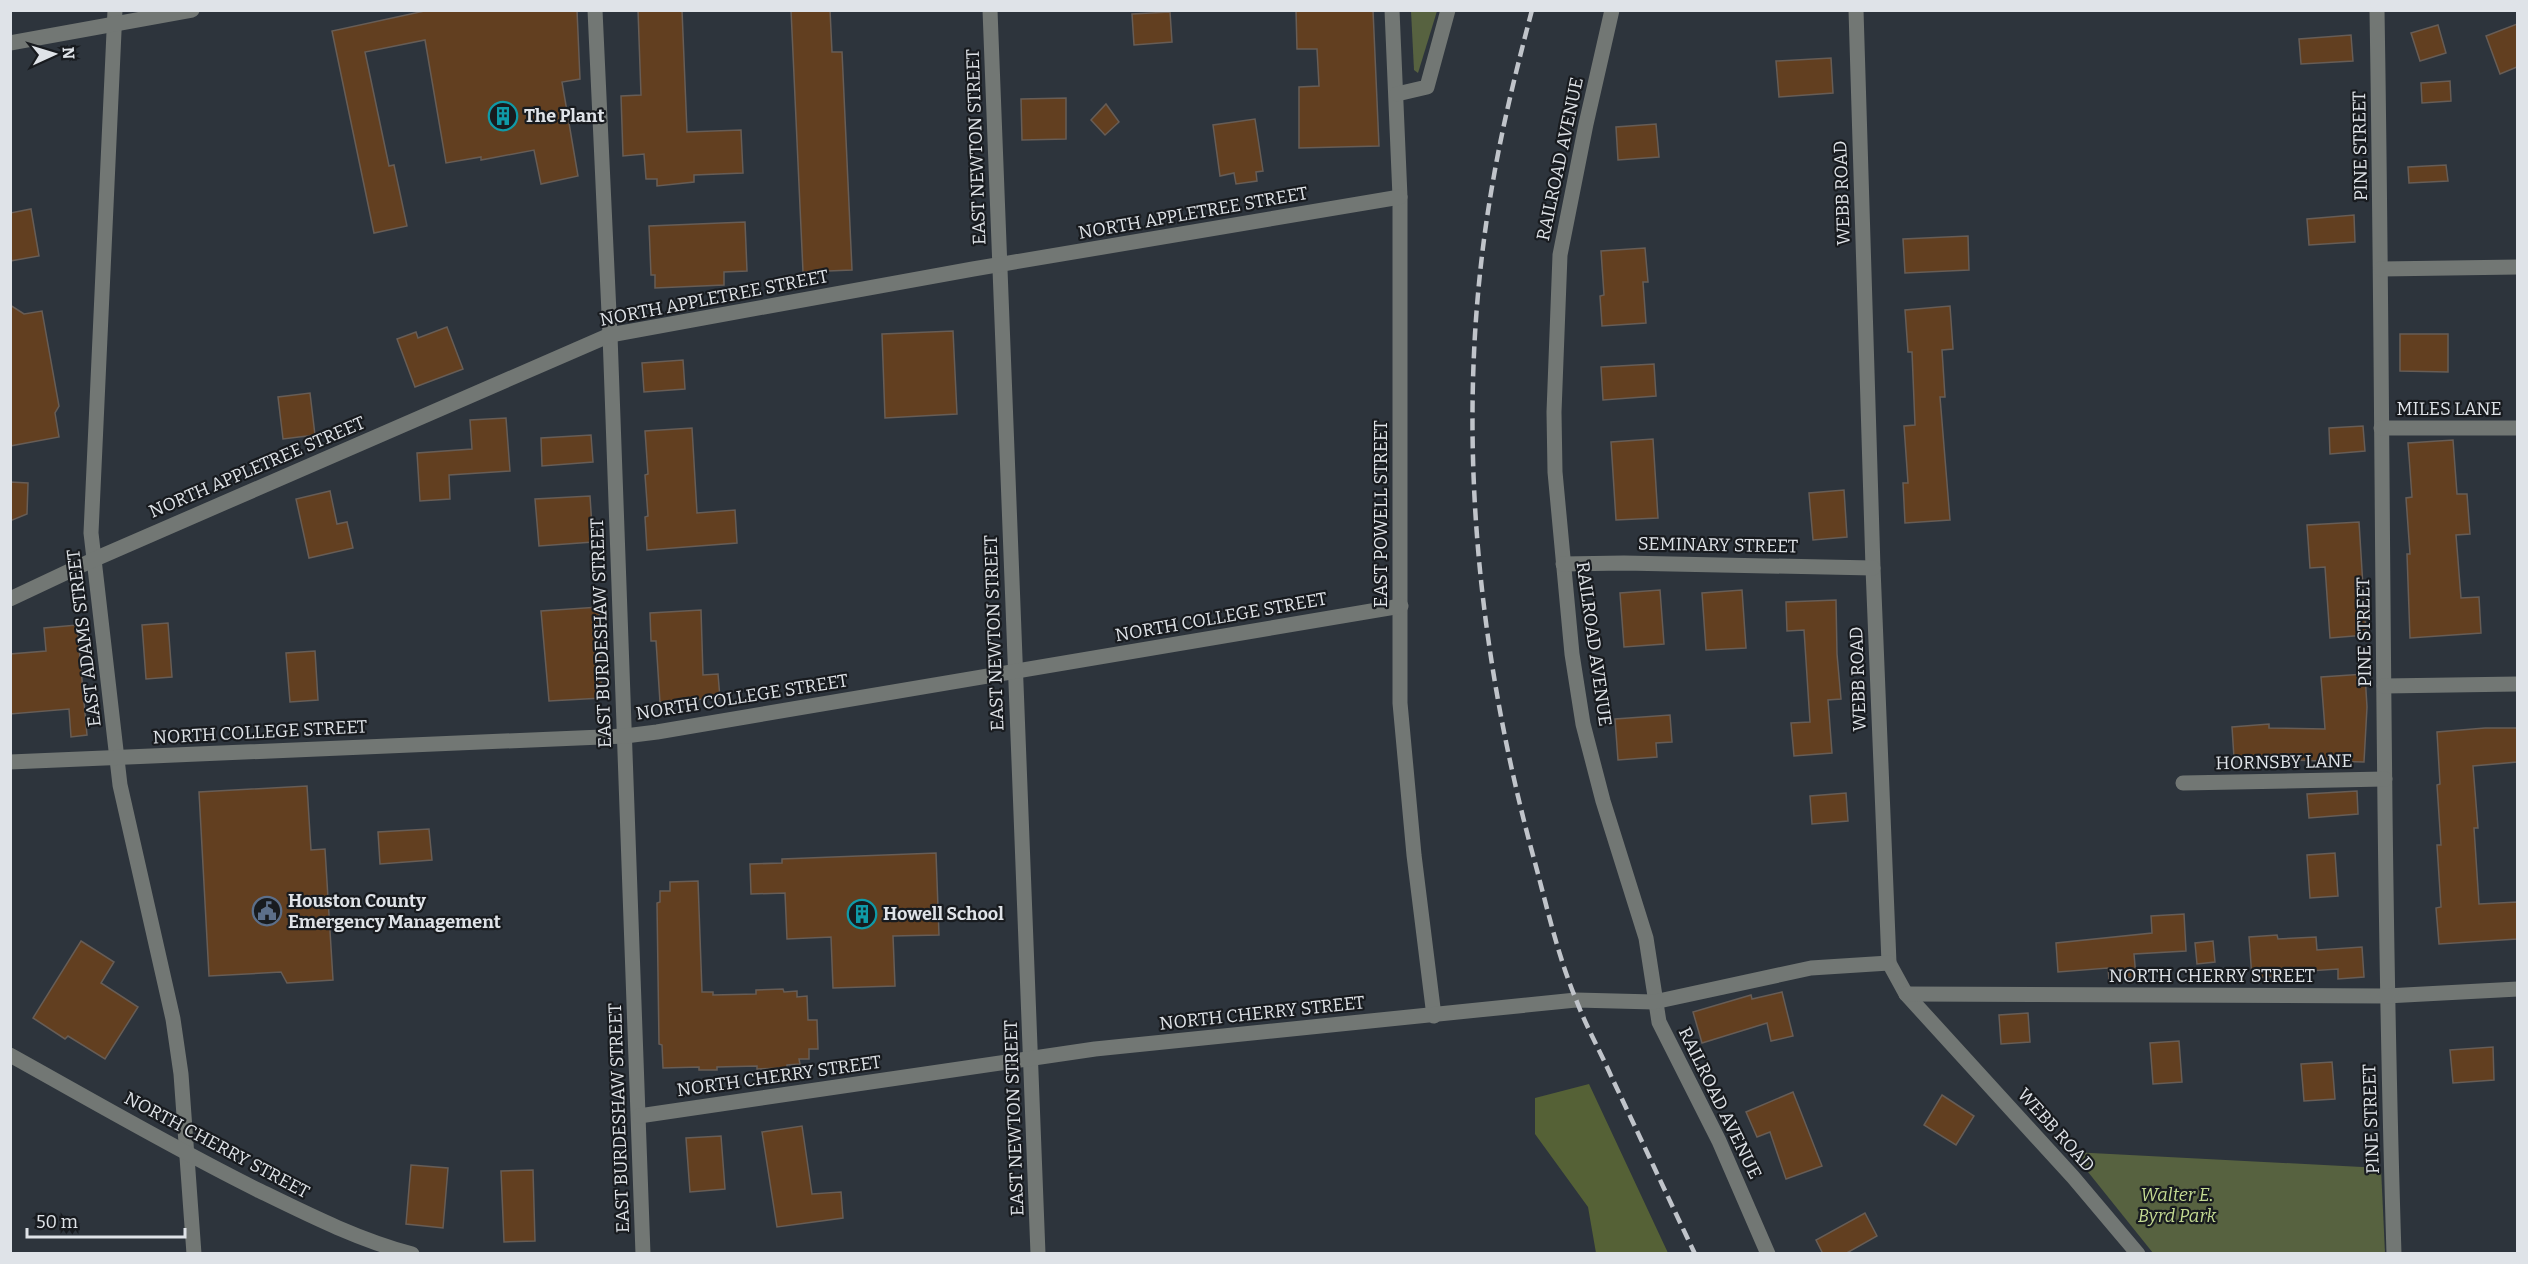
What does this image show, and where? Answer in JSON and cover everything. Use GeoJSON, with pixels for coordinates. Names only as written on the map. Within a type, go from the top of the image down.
{"type":"FeatureCollection","features":[{"type":"Feature","properties":{"kind":"street"},"geometry":{"type":"LineString","coordinates":[[10,43],[115,17],[192,10]]}},
{"type":"Feature","properties":{"kind":"street","name":"EAST BURDESHAW STREET"},"geometry":{"type":"LineString","coordinates":[[595,10],[610,335],[643,1254]]}},
{"type":"Feature","properties":{"kind":"street","name":"EAST NEWTON STREET"},"geometry":{"type":"LineString","coordinates":[[990,10],[1038,1254]]}},
{"type":"Feature","properties":{"kind":"street","name":"EAST POWELL STREET"},"geometry":{"type":"LineString","coordinates":[[1392,10],[1400,197],[1400,703],[1403,748],[1434,1016]]}},
{"type":"Feature","properties":{"kind":"street"},"geometry":{"type":"LineString","coordinates":[[1397,94],[1426,87],[1449,10]]}},
{"type":"Feature","properties":{"kind":"street","name":"RAILROAD AVENUE"},"geometry":{"type":"LineString","coordinates":[[1612,10],[1560,255],[1554,412],[1555,472],[1572,654],[1583,724],[1603,801],[1646,938],[1654,1002],[1659,1022],[1719,1141],[1768,1254]]}},
{"type":"Feature","properties":{"kind":"street","name":"WEBB ROAD"},"geometry":{"type":"LineString","coordinates":[[1856,10],[1873,567],[1889,963],[1906,994],[2073,1177],[2138,1254]]}},
{"type":"Feature","properties":{"kind":"street","name":"PINE STREET"},"geometry":{"type":"LineString","coordinates":[[2377,10],[2386,996],[2394,1254]]}},
{"type":"Feature","properties":{"kind":"street","name":"EAST ADAMS STREET"},"geometry":{"type":"LineString","coordinates":[[115,17],[91,533],[120,785],[173,1019],[181,1074],[194,1254]]}},
{"type":"Feature","properties":{"kind":"street","name":"NORTH APPLETREE STREET"},"geometry":{"type":"LineString","coordinates":[[10,599],[95,559],[610,335],[1400,197]]}},
{"type":"Feature","properties":{"kind":"street"},"geometry":{"type":"LineString","coordinates":[[2381,269],[2517,267]]}},
{"type":"Feature","properties":{"kind":"street","name":"MILES LANE"},"geometry":{"type":"LineString","coordinates":[[2381,428],[2517,428]]}},
{"type":"Feature","properties":{"kind":"street","name":"SEMINARY STREET"},"geometry":{"type":"LineString","coordinates":[[1563,564],[1873,567]]}},
{"type":"Feature","properties":{"kind":"street","name":"NORTH COLLEGE STREET"},"geometry":{"type":"LineString","coordinates":[[10,762],[625,736],[1401,606]]}},
{"type":"Feature","properties":{"kind":"street"},"geometry":{"type":"LineString","coordinates":[[2384,686],[2517,684]]}},
{"type":"Feature","properties":{"kind":"street","name":"HORNSBY LANE"},"geometry":{"type":"LineString","coordinates":[[2183,783],[2385,779]]}},
{"type":"Feature","properties":{"kind":"street","name":"NORTH CHERRY STREET"},"geometry":{"type":"LineString","coordinates":[[639,1116],[1031,1057],[1576,1000],[1654,1002],[1801,969],[1889,963]]}},
{"type":"Feature","properties":{"kind":"street","name":"NORTH CHERRY STREET"},"geometry":{"type":"LineString","coordinates":[[1906,994],[2386,996],[2517,989]]}},
{"type":"Feature","properties":{"kind":"street","name":"NORTH CHERRY STREET"},"geometry":{"type":"LineString","coordinates":[[10,1055],[187,1154],[302,1211],[350,1232],[412,1254]]}},
{"type":"Feature","properties":{"kind":"green space"},"geometry":{"type":"Polygon","coordinates":[[[1411,11],[1437,11],[1418,73],[1414,70],[1411,11]]]}},
{"type":"Feature","properties":{"kind":"green space"},"geometry":{"type":"Polygon","coordinates":[[[1589,1084],[1668,1253],[1596,1253],[1588,1207],[1535,1134],[1535,1098],[1589,1084]]]}},
{"type":"Feature","properties":{"kind":"green space","name":"Walter E. Byrd Park"},"geometry":{"type":"Polygon","coordinates":[[[2072,1152],[2381,1168],[2385,1253],[2153,1253],[2072,1152]]]}},
{"type":"Feature","properties":{"kind":"building","name":"The Plant"},"geometry":{"type":"Polygon","coordinates":[[[429,10],[577,10],[580,79],[562,82],[578,176],[541,184],[534,150],[481,160],[481,157],[446,163],[425,40],[365,52],[389,166],[394,165],[407,226],[374,233],[332,31],[429,10]]]}},
{"type":"Feature","properties":{"kind":"building"},"geometry":{"type":"Polygon","coordinates":[[[638,10],[682,10],[687,132],[741,130],[743,173],[694,175],[694,182],[657,186],[657,179],[646,179],[644,154],[623,156],[621,96],[641,95],[638,10]]]}},
{"type":"Feature","properties":{"kind":"building"},"geometry":{"type":"Polygon","coordinates":[[[791,10],[830,10],[832,52],[842,52],[852,270],[803,272],[791,10]]]}},
{"type":"Feature","properties":{"kind":"building"},"geometry":{"type":"Polygon","coordinates":[[[1296,10],[1373,10],[1379,146],[1299,148],[1299,87],[1319,86],[1317,49],[1297,49],[1296,10]]]}},
{"type":"Feature","properties":{"kind":"building"},"geometry":{"type":"Polygon","coordinates":[[[1170,12],[1172,42],[1134,45],[1132,14],[1170,12]]]}},
{"type":"Feature","properties":{"kind":"building"},"geometry":{"type":"Polygon","coordinates":[[[2517,24],[2517,67],[2500,74],[2486,36],[2517,24]]]}},
{"type":"Feature","properties":{"kind":"building"},"geometry":{"type":"Polygon","coordinates":[[[2438,25],[2446,53],[2420,61],[2411,33],[2438,25]]]}},
{"type":"Feature","properties":{"kind":"building"},"geometry":{"type":"Polygon","coordinates":[[[2351,35],[2353,61],[2301,64],[2299,39],[2351,35]]]}},
{"type":"Feature","properties":{"kind":"building"},"geometry":{"type":"Polygon","coordinates":[[[1831,58],[1833,93],[1779,97],[1776,61],[1831,58]]]}},
{"type":"Feature","properties":{"kind":"building"},"geometry":{"type":"Polygon","coordinates":[[[2450,81],[2451,101],[2422,103],[2421,83],[2450,81]]]}},
{"type":"Feature","properties":{"kind":"building"},"geometry":{"type":"Polygon","coordinates":[[[1066,98],[1066,139],[1022,140],[1021,99],[1066,98]]]}},
{"type":"Feature","properties":{"kind":"building"},"geometry":{"type":"Polygon","coordinates":[[[1106,104],[1119,122],[1105,135],[1091,120],[1106,104]]]}},
{"type":"Feature","properties":{"kind":"building"},"geometry":{"type":"Polygon","coordinates":[[[1255,119],[1263,171],[1256,172],[1257,181],[1236,184],[1234,173],[1220,176],[1213,125],[1255,119]]]}},
{"type":"Feature","properties":{"kind":"building"},"geometry":{"type":"Polygon","coordinates":[[[1656,124],[1659,157],[1618,160],[1616,127],[1656,124]]]}},
{"type":"Feature","properties":{"kind":"building"},"geometry":{"type":"Polygon","coordinates":[[[2446,165],[2448,181],[2409,183],[2408,167],[2446,165]]]}},
{"type":"Feature","properties":{"kind":"building"},"geometry":{"type":"Polygon","coordinates":[[[31,209],[39,256],[10,261],[10,213],[31,209]]]}},
{"type":"Feature","properties":{"kind":"building"},"geometry":{"type":"Polygon","coordinates":[[[2354,215],[2355,242],[2309,245],[2307,219],[2354,215]]]}},
{"type":"Feature","properties":{"kind":"building"},"geometry":{"type":"Polygon","coordinates":[[[745,222],[747,271],[724,272],[724,285],[655,288],[655,275],[651,275],[649,226],[745,222]]]}},
{"type":"Feature","properties":{"kind":"building"},"geometry":{"type":"Polygon","coordinates":[[[1968,236],[1969,270],[1905,273],[1903,239],[1968,236]]]}},
{"type":"Feature","properties":{"kind":"building"},"geometry":{"type":"Polygon","coordinates":[[[1645,248],[1648,282],[1643,282],[1646,323],[1602,326],[1600,296],[1604,295],[1601,251],[1645,248]]]}},
{"type":"Feature","properties":{"kind":"building"},"geometry":{"type":"Polygon","coordinates":[[[10,305],[24,314],[42,311],[59,406],[55,413],[59,437],[10,446],[10,305]]]}},
{"type":"Feature","properties":{"kind":"building"},"geometry":{"type":"Polygon","coordinates":[[[1950,306],[1953,349],[1942,350],[1945,397],[1940,397],[1950,520],[1905,523],[1903,483],[1908,483],[1904,426],[1915,425],[1912,352],[1908,352],[1905,310],[1950,306]]]}},
{"type":"Feature","properties":{"kind":"building"},"geometry":{"type":"Polygon","coordinates":[[[447,327],[463,369],[415,387],[397,339],[416,332],[418,338],[447,327]]]}},
{"type":"Feature","properties":{"kind":"building"},"geometry":{"type":"Polygon","coordinates":[[[953,331],[957,414],[885,418],[882,334],[953,331]]]}},
{"type":"Feature","properties":{"kind":"building"},"geometry":{"type":"Polygon","coordinates":[[[2400,334],[2448,334],[2448,372],[2400,371],[2400,334]]]}},
{"type":"Feature","properties":{"kind":"building"},"geometry":{"type":"Polygon","coordinates":[[[683,360],[685,389],[644,392],[642,363],[683,360]]]}},
{"type":"Feature","properties":{"kind":"building"},"geometry":{"type":"Polygon","coordinates":[[[1654,364],[1656,396],[1603,400],[1601,367],[1654,364]]]}},
{"type":"Feature","properties":{"kind":"building"},"geometry":{"type":"Polygon","coordinates":[[[310,393],[315,435],[283,439],[278,397],[310,393]]]}},
{"type":"Feature","properties":{"kind":"building"},"geometry":{"type":"Polygon","coordinates":[[[506,418],[510,471],[449,475],[450,499],[420,501],[417,453],[472,449],[470,420],[506,418]]]}},
{"type":"Feature","properties":{"kind":"building"},"geometry":{"type":"Polygon","coordinates":[[[2363,426],[2365,451],[2330,454],[2329,428],[2363,426]]]}},
{"type":"Feature","properties":{"kind":"building"},"geometry":{"type":"Polygon","coordinates":[[[692,428],[697,513],[735,510],[737,543],[647,550],[645,517],[648,516],[645,475],[648,474],[645,431],[692,428]]]}},
{"type":"Feature","properties":{"kind":"building"},"geometry":{"type":"Polygon","coordinates":[[[591,435],[593,462],[542,466],[541,438],[591,435]]]}},
{"type":"Feature","properties":{"kind":"building"},"geometry":{"type":"Polygon","coordinates":[[[1653,439],[1658,518],[1616,520],[1611,442],[1653,439]]]}},
{"type":"Feature","properties":{"kind":"building"},"geometry":{"type":"Polygon","coordinates":[[[2453,440],[2457,494],[2467,494],[2470,534],[2456,535],[2461,598],[2479,597],[2481,633],[2410,638],[2407,554],[2410,554],[2406,498],[2412,497],[2408,443],[2453,440]]]}},
{"type":"Feature","properties":{"kind":"building"},"geometry":{"type":"Polygon","coordinates":[[[10,482],[28,483],[27,514],[10,521],[10,482]]]}},
{"type":"Feature","properties":{"kind":"building"},"geometry":{"type":"Polygon","coordinates":[[[1844,490],[1847,537],[1813,540],[1809,493],[1844,490]]]}},
{"type":"Feature","properties":{"kind":"building"},"geometry":{"type":"Polygon","coordinates":[[[330,491],[337,524],[347,522],[353,548],[309,558],[296,499],[330,491]]]}},
{"type":"Feature","properties":{"kind":"building"},"geometry":{"type":"Polygon","coordinates":[[[590,496],[593,542],[539,546],[535,499],[590,496]]]}},
{"type":"Feature","properties":{"kind":"building"},"geometry":{"type":"Polygon","coordinates":[[[2359,522],[2366,635],[2330,638],[2325,567],[2310,568],[2307,525],[2359,522]]]}},
{"type":"Feature","properties":{"kind":"building"},"geometry":{"type":"Polygon","coordinates":[[[1660,590],[1664,644],[1624,647],[1620,593],[1660,590]]]}},
{"type":"Feature","properties":{"kind":"building"},"geometry":{"type":"Polygon","coordinates":[[[1742,590],[1746,648],[1706,650],[1702,593],[1742,590]]]}},
{"type":"Feature","properties":{"kind":"building"},"geometry":{"type":"Polygon","coordinates":[[[1836,600],[1841,699],[1828,700],[1832,753],[1794,756],[1791,723],[1810,722],[1804,630],[1787,631],[1786,602],[1836,600]]]}},
{"type":"Feature","properties":{"kind":"building"},"geometry":{"type":"Polygon","coordinates":[[[599,607],[602,698],[549,701],[541,611],[599,607]]]}},
{"type":"Feature","properties":{"kind":"building"},"geometry":{"type":"Polygon","coordinates":[[[701,610],[703,675],[718,674],[720,698],[660,702],[656,641],[651,641],[650,613],[701,610]]]}},
{"type":"Feature","properties":{"kind":"building"},"geometry":{"type":"Polygon","coordinates":[[[168,623],[172,677],[146,679],[142,625],[168,623]]]}},
{"type":"Feature","properties":{"kind":"building"},"geometry":{"type":"Polygon","coordinates":[[[77,625],[87,735],[71,737],[69,709],[10,714],[10,654],[46,651],[44,628],[77,625]]]}},
{"type":"Feature","properties":{"kind":"building"},"geometry":{"type":"Polygon","coordinates":[[[315,651],[318,700],[290,702],[286,653],[315,651]]]}},
{"type":"Feature","properties":{"kind":"building"},"geometry":{"type":"Polygon","coordinates":[[[2365,674],[2367,707],[2364,762],[2290,760],[2290,754],[2234,758],[2232,727],[2269,724],[2269,728],[2325,729],[2321,677],[2365,674]]]}},
{"type":"Feature","properties":{"kind":"building"},"geometry":{"type":"Polygon","coordinates":[[[1670,715],[1672,742],[1656,743],[1657,757],[1618,760],[1615,719],[1670,715]]]}},
{"type":"Feature","properties":{"kind":"building"},"geometry":{"type":"Polygon","coordinates":[[[2517,728],[2517,762],[2473,766],[2478,828],[2474,828],[2479,904],[2517,902],[2517,939],[2439,944],[2436,908],[2441,907],[2437,845],[2441,845],[2437,785],[2440,784],[2437,732],[2517,728]]]}},
{"type":"Feature","properties":{"kind":"building","name":"Houston County Emergency Management"},"geometry":{"type":"Polygon","coordinates":[[[307,786],[311,850],[325,849],[333,980],[287,983],[281,972],[209,976],[199,792],[307,786]]]}},
{"type":"Feature","properties":{"kind":"building"},"geometry":{"type":"Polygon","coordinates":[[[2357,791],[2358,814],[2309,818],[2307,794],[2357,791]]]}},
{"type":"Feature","properties":{"kind":"building"},"geometry":{"type":"Polygon","coordinates":[[[1846,793],[1848,821],[1812,824],[1810,796],[1846,793]]]}},
{"type":"Feature","properties":{"kind":"building"},"geometry":{"type":"Polygon","coordinates":[[[429,829],[432,860],[380,864],[378,832],[429,829]]]}},
{"type":"Feature","properties":{"kind":"building","name":"Howell School"},"geometry":{"type":"Polygon","coordinates":[[[936,853],[939,935],[893,936],[895,986],[833,988],[831,937],[787,939],[785,893],[751,894],[750,864],[782,863],[782,859],[936,853]]]}},
{"type":"Feature","properties":{"kind":"building"},"geometry":{"type":"Polygon","coordinates":[[[2335,853],[2338,896],[2310,898],[2307,855],[2335,853]]]}},
{"type":"Feature","properties":{"kind":"building"},"geometry":{"type":"Polygon","coordinates":[[[698,881],[702,992],[713,992],[713,995],[756,994],[756,990],[783,989],[784,992],[797,991],[797,997],[807,996],[808,1020],[817,1020],[818,1049],[809,1049],[809,1059],[799,1059],[800,1064],[787,1065],[787,1068],[757,1069],[757,1066],[699,1070],[699,1067],[663,1068],[662,1045],[659,1044],[657,903],[660,902],[660,891],[670,891],[670,882],[698,881]]]}},
{"type":"Feature","properties":{"kind":"building"},"geometry":{"type":"Polygon","coordinates":[[[2184,914],[2186,951],[2134,954],[2136,977],[2109,979],[2108,968],[2058,972],[2056,943],[2152,933],[2151,916],[2184,914]]]}},
{"type":"Feature","properties":{"kind":"building"},"geometry":{"type":"Polygon","coordinates":[[[2277,935],[2278,939],[2316,937],[2317,950],[2362,947],[2364,977],[2338,979],[2338,969],[2280,973],[2280,976],[2252,978],[2249,937],[2277,935]]]}},
{"type":"Feature","properties":{"kind":"building"},"geometry":{"type":"Polygon","coordinates":[[[81,941],[114,962],[101,983],[138,1007],[105,1059],[68,1036],[65,1039],[33,1018],[81,941]]]}},
{"type":"Feature","properties":{"kind":"building"},"geometry":{"type":"Polygon","coordinates":[[[2213,941],[2215,962],[2197,964],[2195,943],[2213,941]]]}},
{"type":"Feature","properties":{"kind":"building"},"geometry":{"type":"Polygon","coordinates":[[[1782,992],[1793,1036],[1771,1041],[1767,1023],[1702,1043],[1693,1012],[1751,995],[1752,999],[1782,992]]]}},
{"type":"Feature","properties":{"kind":"building"},"geometry":{"type":"Polygon","coordinates":[[[2028,1013],[2030,1042],[2001,1044],[1999,1015],[2028,1013]]]}},
{"type":"Feature","properties":{"kind":"building"},"geometry":{"type":"Polygon","coordinates":[[[2179,1041],[2182,1082],[2153,1084],[2150,1043],[2179,1041]]]}},
{"type":"Feature","properties":{"kind":"building"},"geometry":{"type":"Polygon","coordinates":[[[2493,1047],[2494,1080],[2453,1083],[2450,1050],[2493,1047]]]}},
{"type":"Feature","properties":{"kind":"building"},"geometry":{"type":"Polygon","coordinates":[[[2332,1062],[2335,1099],[2304,1101],[2301,1064],[2332,1062]]]}},
{"type":"Feature","properties":{"kind":"building"},"geometry":{"type":"Polygon","coordinates":[[[1793,1092],[1822,1166],[1786,1179],[1770,1132],[1757,1137],[1746,1112],[1793,1092]]]}},
{"type":"Feature","properties":{"kind":"building"},"geometry":{"type":"Polygon","coordinates":[[[1942,1095],[1974,1116],[1956,1145],[1924,1125],[1942,1095]]]}},
{"type":"Feature","properties":{"kind":"building"},"geometry":{"type":"Polygon","coordinates":[[[802,1126],[812,1194],[841,1192],[843,1218],[777,1227],[762,1132],[802,1126]]]}},
{"type":"Feature","properties":{"kind":"building"},"geometry":{"type":"Polygon","coordinates":[[[721,1136],[725,1189],[690,1192],[686,1138],[721,1136]]]}},
{"type":"Feature","properties":{"kind":"building"},"geometry":{"type":"Polygon","coordinates":[[[411,1165],[448,1168],[443,1228],[406,1224],[411,1165]]]}},
{"type":"Feature","properties":{"kind":"building"},"geometry":{"type":"Polygon","coordinates":[[[533,1170],[535,1241],[504,1242],[501,1171],[533,1170]]]}},
{"type":"Feature","properties":{"kind":"building"},"geometry":{"type":"Polygon","coordinates":[[[1865,1213],[1877,1236],[1845,1254],[1823,1254],[1816,1240],[1865,1213]]]}},
{"type":"Feature","properties":{"kind":"railway"},"geometry":{"type":"LineString","coordinates":[[1532,10],[1493,181],[1481,266],[1474,351],[1473,437],[1476,522],[1484,608],[1513,776],[1564,967],[1585,1021],[1695,1254]]}},
{"type":"Feature","properties":{"kind":"place","name":"The Plant"},"geometry":{"type":"Point","coordinates":[503,116]}},
{"type":"Feature","properties":{"kind":"place","name":"Houston County Emergency Management"},"geometry":{"type":"Point","coordinates":[267,911]}},
{"type":"Feature","properties":{"kind":"place","name":"Howell School"},"geometry":{"type":"Point","coordinates":[862,914]}}]}
